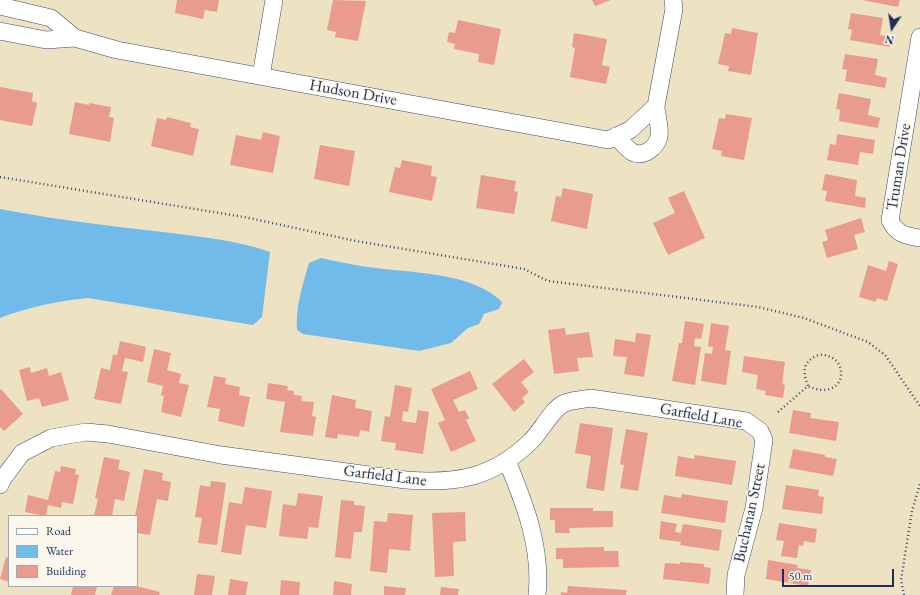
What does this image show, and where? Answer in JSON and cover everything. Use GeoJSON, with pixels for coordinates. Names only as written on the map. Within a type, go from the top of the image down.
{"type":"FeatureCollection","features":[{"type":"Feature","properties":{"kind":"street"},"geometry":{"type":"LineString","coordinates":[[261,76],[274,0]]}},
{"type":"Feature","properties":{"kind":"street"},"geometry":{"type":"LineString","coordinates":[[656,106],[623,133],[632,152],[640,154],[648,151],[653,147],[659,136],[656,106],[674,9],[673,0]]}},
{"type":"Feature","properties":{"kind":"street","name":"Hudson Drive"},"geometry":{"type":"LineString","coordinates":[[0,6],[51,18],[75,38]]}},
{"type":"Feature","properties":{"kind":"street","name":"Hudson Drive"},"geometry":{"type":"LineString","coordinates":[[0,31],[46,40],[75,38],[117,50],[608,140],[623,133]]}},
{"type":"Feature","properties":{"kind":"street","name":"Truman Drive"},"geometry":{"type":"LineString","coordinates":[[920,37],[890,220],[896,230],[907,236],[920,238]]}},
{"type":"Feature","properties":{"kind":"street","name":"Garfield Lane"},"geometry":{"type":"LineString","coordinates":[[0,486],[2,480],[22,453],[51,438],[86,432],[108,434],[221,455],[437,482],[471,478],[507,461],[532,441],[553,414],[564,403],[590,398],[746,421],[760,431]]}},
{"type":"Feature","properties":{"kind":"street","name":"Buchanan Street"},"geometry":{"type":"LineString","coordinates":[[735,595],[736,576],[754,508],[764,440],[760,431]]}},
{"type":"Feature","properties":{"kind":"street"},"geometry":{"type":"LineString","coordinates":[[507,461],[525,504],[535,541],[537,595]]}},
{"type":"Feature","properties":{"kind":"path"},"geometry":{"type":"LineString","coordinates":[[0,177],[244,217],[356,241],[524,268],[548,281],[758,307],[804,318],[868,342],[885,355],[920,406]]}},
{"type":"Feature","properties":{"kind":"path"},"geometry":{"type":"LineString","coordinates":[[820,354],[830,356],[837,361],[841,369],[841,378],[836,386],[827,391],[818,391],[808,386],[804,372],[807,364],[812,358],[820,354]]}},
{"type":"Feature","properties":{"kind":"path"},"geometry":{"type":"LineString","coordinates":[[778,412],[808,386]]}},
{"type":"Feature","properties":{"kind":"path"},"geometry":{"type":"LineString","coordinates":[[904,595],[900,580],[912,511],[920,484]]}},
{"type":"Feature","properties":{"kind":"water"},"geometry":{"type":"Polygon","coordinates":[[[0,209],[77,222],[213,238],[270,252],[262,317],[253,325],[88,298],[43,305],[0,318],[0,209]]]}},
{"type":"Feature","properties":{"kind":"water"},"geometry":{"type":"Polygon","coordinates":[[[321,258],[362,266],[425,273],[460,280],[476,285],[490,292],[502,302],[499,309],[484,314],[479,324],[468,328],[451,343],[419,351],[303,334],[297,330],[297,313],[300,296],[309,263],[321,258]]]}},
{"type":"Feature","properties":{"kind":"building"},"geometry":{"type":"Polygon","coordinates":[[[177,0],[219,0],[217,12],[205,10],[203,19],[175,13],[177,0]]]}},
{"type":"Feature","properties":{"kind":"building"},"geometry":{"type":"Polygon","coordinates":[[[333,0],[366,1],[358,41],[335,37],[336,32],[327,30],[333,0]]]}},
{"type":"Feature","properties":{"kind":"building"},"geometry":{"type":"Polygon","coordinates":[[[592,0],[611,0],[595,6],[592,0]]]}},
{"type":"Feature","properties":{"kind":"building"},"geometry":{"type":"Polygon","coordinates":[[[862,0],[900,0],[898,7],[862,0]]]}},
{"type":"Feature","properties":{"kind":"building"},"geometry":{"type":"Polygon","coordinates":[[[851,13],[883,18],[880,35],[892,37],[890,47],[850,40],[852,30],[848,29],[851,13]]]}},
{"type":"Feature","properties":{"kind":"building"},"geometry":{"type":"Polygon","coordinates":[[[458,20],[501,29],[494,65],[478,62],[479,54],[454,49],[455,44],[447,42],[449,32],[455,33],[458,20]]]}},
{"type":"Feature","properties":{"kind":"building"},"geometry":{"type":"Polygon","coordinates":[[[732,28],[758,33],[751,75],[728,71],[729,66],[718,64],[725,33],[731,34],[732,28]]]}},
{"type":"Feature","properties":{"kind":"building"},"geometry":{"type":"Polygon","coordinates":[[[574,33],[607,39],[602,65],[610,67],[606,84],[570,77],[575,48],[572,47],[574,33]]]}},
{"type":"Feature","properties":{"kind":"building"},"geometry":{"type":"Polygon","coordinates":[[[845,54],[878,59],[875,75],[887,78],[885,88],[845,81],[847,70],[842,69],[845,54]]]}},
{"type":"Feature","properties":{"kind":"building"},"geometry":{"type":"Polygon","coordinates":[[[0,87],[33,93],[32,101],[37,103],[32,126],[0,120],[0,87]]]}},
{"type":"Feature","properties":{"kind":"building"},"geometry":{"type":"Polygon","coordinates":[[[839,93],[871,99],[868,115],[880,118],[878,128],[839,121],[840,110],[836,109],[839,93]]]}},
{"type":"Feature","properties":{"kind":"building"},"geometry":{"type":"Polygon","coordinates":[[[75,102],[111,107],[109,117],[114,118],[110,142],[69,134],[75,102]]]}},
{"type":"Feature","properties":{"kind":"building"},"geometry":{"type":"Polygon","coordinates":[[[726,114],[752,118],[744,160],[721,156],[722,151],[712,149],[719,118],[725,119],[726,114]]]}},
{"type":"Feature","properties":{"kind":"building"},"geometry":{"type":"Polygon","coordinates":[[[167,117],[191,123],[190,127],[199,129],[193,156],[151,146],[157,118],[166,120],[167,117]]]}},
{"type":"Feature","properties":{"kind":"building"},"geometry":{"type":"Polygon","coordinates":[[[263,132],[280,136],[273,173],[230,165],[236,135],[261,140],[263,132]]]}},
{"type":"Feature","properties":{"kind":"building"},"geometry":{"type":"Polygon","coordinates":[[[837,134],[875,140],[873,154],[860,152],[858,165],[827,160],[830,144],[836,145],[837,134]]]}},
{"type":"Feature","properties":{"kind":"building"},"geometry":{"type":"Polygon","coordinates":[[[320,145],[355,151],[349,186],[314,179],[320,145]]]}},
{"type":"Feature","properties":{"kind":"building"},"geometry":{"type":"Polygon","coordinates":[[[402,160],[432,166],[431,176],[437,177],[432,201],[389,192],[395,167],[400,168],[402,160]]]}},
{"type":"Feature","properties":{"kind":"building"},"geometry":{"type":"Polygon","coordinates":[[[825,174],[857,180],[855,196],[866,198],[865,208],[825,201],[827,191],[822,190],[825,174]]]}},
{"type":"Feature","properties":{"kind":"building"},"geometry":{"type":"Polygon","coordinates":[[[481,175],[516,181],[514,191],[518,192],[514,214],[476,208],[481,175]]]}},
{"type":"Feature","properties":{"kind":"building"},"geometry":{"type":"Polygon","coordinates":[[[563,188],[593,194],[587,229],[551,221],[556,196],[561,197],[563,188]]]}},
{"type":"Feature","properties":{"kind":"building"},"geometry":{"type":"Polygon","coordinates":[[[684,191],[705,238],[668,255],[653,223],[675,213],[668,198],[684,191]]]}},
{"type":"Feature","properties":{"kind":"building"},"geometry":{"type":"Polygon","coordinates":[[[861,218],[865,232],[854,235],[858,249],[827,258],[822,242],[828,240],[825,230],[861,218]]]}},
{"type":"Feature","properties":{"kind":"building"},"geometry":{"type":"Polygon","coordinates":[[[889,261],[898,264],[887,301],[877,298],[876,302],[859,297],[868,265],[886,271],[889,261]]]}},
{"type":"Feature","properties":{"kind":"building"},"geometry":{"type":"Polygon","coordinates":[[[685,321],[704,324],[701,339],[695,338],[694,346],[701,347],[695,385],[672,381],[679,343],[682,343],[685,321]]]}},
{"type":"Feature","properties":{"kind":"building"},"geometry":{"type":"Polygon","coordinates":[[[711,323],[729,326],[725,350],[731,351],[726,385],[701,381],[705,353],[712,354],[713,347],[708,346],[711,323]]]}},
{"type":"Feature","properties":{"kind":"building"},"geometry":{"type":"Polygon","coordinates":[[[565,328],[566,335],[589,332],[593,357],[577,358],[579,371],[554,374],[548,330],[565,328]]]}},
{"type":"Feature","properties":{"kind":"building"},"geometry":{"type":"Polygon","coordinates":[[[636,333],[651,335],[644,377],[624,374],[627,357],[613,356],[615,339],[635,342],[636,333]]]}},
{"type":"Feature","properties":{"kind":"building"},"geometry":{"type":"Polygon","coordinates":[[[120,341],[146,347],[143,362],[125,358],[122,371],[128,372],[121,404],[94,399],[101,368],[110,370],[113,354],[117,355],[120,341]]]}},
{"type":"Feature","properties":{"kind":"building"},"geometry":{"type":"Polygon","coordinates":[[[154,349],[171,353],[167,370],[181,374],[179,383],[189,385],[181,417],[161,412],[164,396],[161,395],[163,386],[147,382],[154,349]]]}},
{"type":"Feature","properties":{"kind":"building"},"geometry":{"type":"Polygon","coordinates":[[[744,356],[785,362],[782,384],[785,385],[783,398],[765,395],[766,391],[756,389],[758,375],[742,372],[744,356]]]}},
{"type":"Feature","properties":{"kind":"building"},"geometry":{"type":"Polygon","coordinates":[[[524,359],[534,372],[521,382],[529,392],[522,398],[525,402],[514,412],[492,384],[524,359]]]}},
{"type":"Feature","properties":{"kind":"building"},"geometry":{"type":"Polygon","coordinates":[[[30,367],[31,373],[47,368],[49,376],[61,372],[69,400],[42,407],[39,398],[27,401],[19,370],[30,367]]]}},
{"type":"Feature","properties":{"kind":"building"},"geometry":{"type":"Polygon","coordinates":[[[470,371],[478,389],[453,400],[459,412],[465,410],[469,418],[466,420],[476,441],[451,452],[438,423],[445,420],[431,389],[470,371]]]}},
{"type":"Feature","properties":{"kind":"building"},"geometry":{"type":"Polygon","coordinates":[[[214,376],[226,378],[225,384],[240,387],[239,395],[250,397],[244,427],[218,421],[220,409],[207,407],[214,376]]]}},
{"type":"Feature","properties":{"kind":"building"},"geometry":{"type":"Polygon","coordinates":[[[268,383],[288,386],[287,390],[294,391],[294,395],[302,396],[301,401],[314,402],[312,416],[316,417],[313,436],[280,432],[285,402],[266,399],[268,383]]]}},
{"type":"Feature","properties":{"kind":"building"},"geometry":{"type":"Polygon","coordinates":[[[395,385],[412,388],[408,412],[403,411],[402,421],[416,423],[418,410],[429,412],[423,454],[395,450],[396,443],[381,441],[385,416],[390,417],[395,385]]]}},
{"type":"Feature","properties":{"kind":"building"},"geometry":{"type":"Polygon","coordinates":[[[1,389],[23,414],[4,431],[0,427],[1,389]]]}},
{"type":"Feature","properties":{"kind":"building"},"geometry":{"type":"Polygon","coordinates":[[[332,395],[356,400],[355,408],[372,411],[369,432],[360,430],[359,437],[338,434],[337,439],[325,437],[332,395]]]}},
{"type":"Feature","properties":{"kind":"building"},"geometry":{"type":"Polygon","coordinates":[[[793,410],[811,413],[810,418],[839,422],[836,441],[789,433],[793,410]]]}},
{"type":"Feature","properties":{"kind":"building"},"geometry":{"type":"Polygon","coordinates":[[[580,423],[613,428],[604,491],[586,488],[591,456],[575,453],[580,423]]]}},
{"type":"Feature","properties":{"kind":"building"},"geometry":{"type":"Polygon","coordinates":[[[626,429],[648,433],[638,491],[620,488],[624,465],[620,464],[626,429]]]}},
{"type":"Feature","properties":{"kind":"building"},"geometry":{"type":"Polygon","coordinates":[[[793,449],[825,455],[825,457],[837,459],[833,476],[789,468],[793,449]]]}},
{"type":"Feature","properties":{"kind":"building"},"geometry":{"type":"Polygon","coordinates":[[[695,455],[736,461],[732,485],[675,476],[678,456],[694,459],[695,455]]]}},
{"type":"Feature","properties":{"kind":"building"},"geometry":{"type":"Polygon","coordinates":[[[104,457],[120,460],[118,469],[130,472],[124,501],[115,499],[112,515],[94,515],[98,499],[95,498],[104,457]]]}},
{"type":"Feature","properties":{"kind":"building"},"geometry":{"type":"Polygon","coordinates":[[[61,466],[76,469],[75,474],[79,475],[73,504],[62,502],[61,508],[48,505],[46,515],[25,512],[28,495],[48,500],[55,471],[60,472],[61,466]]]}},
{"type":"Feature","properties":{"kind":"building"},"geometry":{"type":"Polygon","coordinates":[[[144,469],[163,473],[162,480],[171,482],[168,501],[157,499],[150,535],[138,533],[138,515],[135,515],[144,469]]]}},
{"type":"Feature","properties":{"kind":"building"},"geometry":{"type":"Polygon","coordinates":[[[211,481],[226,483],[217,545],[198,543],[202,518],[195,517],[200,485],[210,487],[211,481]]]}},
{"type":"Feature","properties":{"kind":"building"},"geometry":{"type":"Polygon","coordinates":[[[786,485],[819,490],[818,496],[824,497],[822,514],[782,509],[786,485]]]}},
{"type":"Feature","properties":{"kind":"building"},"geometry":{"type":"Polygon","coordinates":[[[245,487],[272,491],[266,528],[246,525],[241,555],[221,552],[229,502],[242,504],[245,487]]]}},
{"type":"Feature","properties":{"kind":"building"},"geometry":{"type":"Polygon","coordinates":[[[298,493],[323,496],[318,528],[309,527],[307,539],[279,536],[283,504],[296,506],[298,493]]]}},
{"type":"Feature","properties":{"kind":"building"},"geometry":{"type":"Polygon","coordinates":[[[682,494],[728,501],[725,523],[661,513],[664,495],[681,498],[682,494]]]}},
{"type":"Feature","properties":{"kind":"building"},"geometry":{"type":"Polygon","coordinates":[[[341,500],[354,501],[354,505],[365,506],[362,532],[354,532],[351,559],[335,557],[341,500]]]}},
{"type":"Feature","properties":{"kind":"building"},"geometry":{"type":"Polygon","coordinates":[[[550,508],[593,508],[593,511],[613,511],[613,527],[569,528],[570,533],[555,533],[555,520],[550,520],[550,508]]]}},
{"type":"Feature","properties":{"kind":"building"},"geometry":{"type":"Polygon","coordinates":[[[465,512],[466,541],[453,542],[454,576],[435,577],[432,513],[465,512]]]}},
{"type":"Feature","properties":{"kind":"building"},"geometry":{"type":"Polygon","coordinates":[[[388,513],[413,515],[410,551],[389,549],[387,573],[370,571],[374,521],[387,522],[388,513]]]}},
{"type":"Feature","properties":{"kind":"building"},"geometry":{"type":"Polygon","coordinates":[[[661,521],[677,524],[675,532],[681,533],[683,524],[722,530],[719,551],[680,545],[681,542],[659,539],[661,521]]]}},
{"type":"Feature","properties":{"kind":"building"},"geometry":{"type":"Polygon","coordinates":[[[779,523],[817,529],[815,543],[804,541],[803,546],[799,545],[797,558],[781,556],[784,541],[776,540],[779,523]]]}},
{"type":"Feature","properties":{"kind":"building"},"geometry":{"type":"Polygon","coordinates":[[[604,547],[604,551],[618,551],[619,567],[563,568],[563,559],[556,559],[556,548],[604,547]]]}},
{"type":"Feature","properties":{"kind":"building"},"geometry":{"type":"Polygon","coordinates":[[[6,557],[8,558],[8,582],[0,579],[6,557]]]}},
{"type":"Feature","properties":{"kind":"building"},"geometry":{"type":"Polygon","coordinates":[[[768,560],[798,565],[797,568],[811,570],[808,586],[766,579],[768,560]]]}},
{"type":"Feature","properties":{"kind":"building"},"geometry":{"type":"Polygon","coordinates":[[[680,562],[704,564],[704,567],[711,568],[709,584],[663,579],[665,563],[680,564],[680,562]]]}},
{"type":"Feature","properties":{"kind":"building"},"geometry":{"type":"Polygon","coordinates":[[[197,574],[215,576],[212,595],[194,595],[197,574]]]}},
{"type":"Feature","properties":{"kind":"building"},"geometry":{"type":"Polygon","coordinates":[[[230,579],[248,582],[246,595],[228,595],[230,579]]]}},
{"type":"Feature","properties":{"kind":"building"},"geometry":{"type":"Polygon","coordinates":[[[281,580],[300,582],[299,595],[280,595],[281,580]]]}},
{"type":"Feature","properties":{"kind":"building"},"geometry":{"type":"Polygon","coordinates":[[[334,581],[352,584],[351,595],[333,595],[334,581]]]}},
{"type":"Feature","properties":{"kind":"building"},"geometry":{"type":"Polygon","coordinates":[[[138,586],[160,592],[159,595],[111,595],[114,587],[138,586]]]}},
{"type":"Feature","properties":{"kind":"building"},"geometry":{"type":"Polygon","coordinates":[[[384,586],[406,588],[405,595],[384,595],[384,586]]]}},
{"type":"Feature","properties":{"kind":"building"},"geometry":{"type":"Polygon","coordinates":[[[568,586],[627,590],[626,595],[561,595],[561,592],[567,593],[568,586]]]}},
{"type":"Feature","properties":{"kind":"building"},"geometry":{"type":"Polygon","coordinates":[[[73,587],[97,587],[95,595],[71,595],[73,587]]]}},
{"type":"Feature","properties":{"kind":"building"},"geometry":{"type":"Polygon","coordinates":[[[441,587],[459,589],[458,595],[440,595],[441,587]]]}}]}
